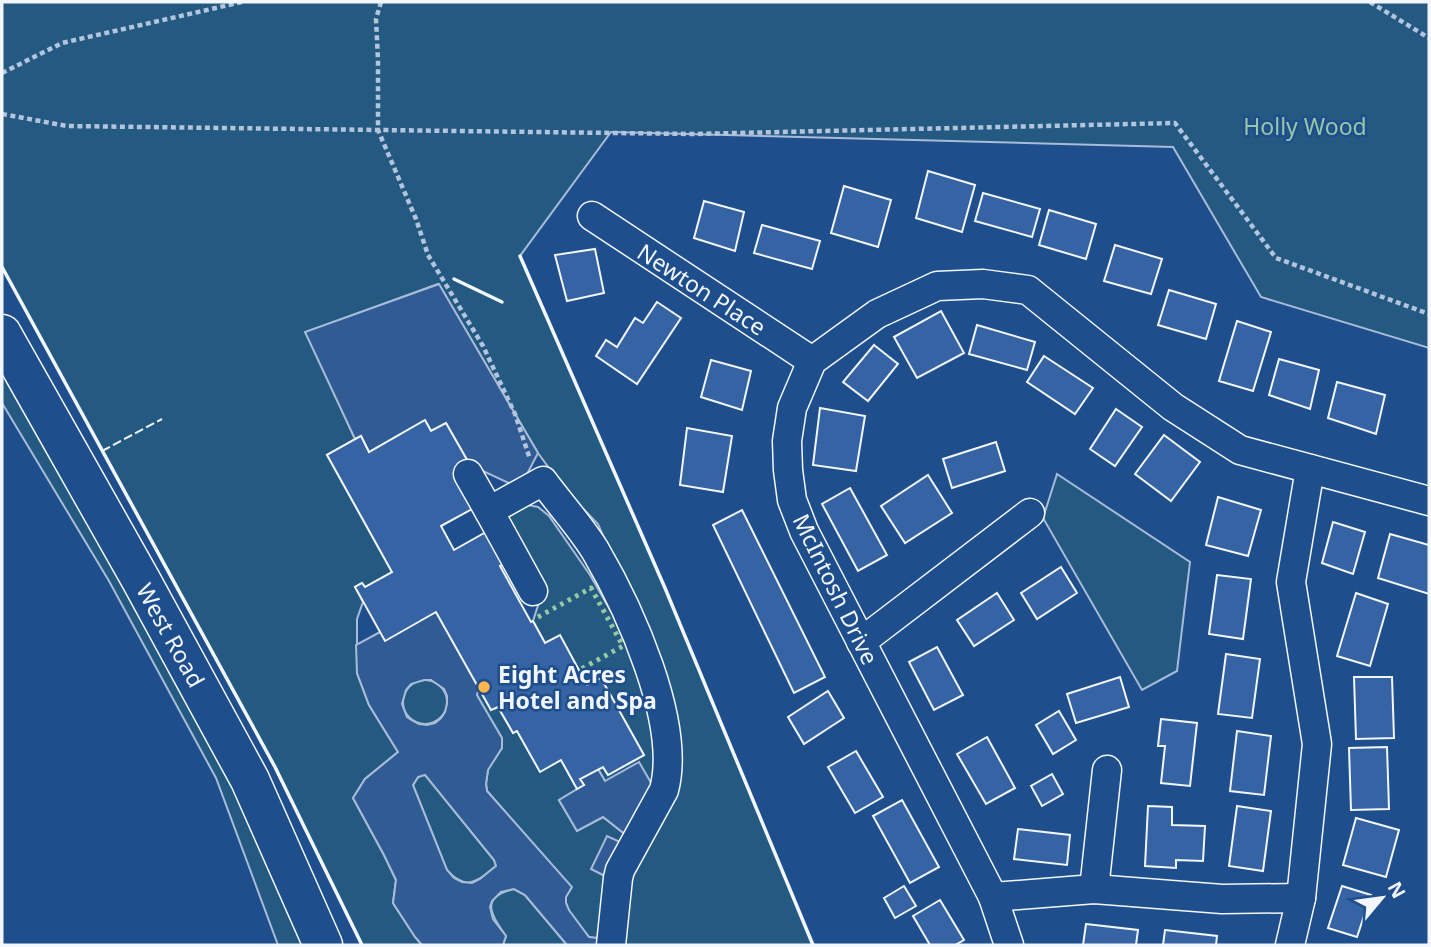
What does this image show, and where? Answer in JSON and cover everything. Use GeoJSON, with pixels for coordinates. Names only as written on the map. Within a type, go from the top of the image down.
{"type":"FeatureCollection","features":[{"type":"Feature","properties":{"kind":"highway","name":"West Road"},"geometry":{"type":"LineString","coordinates":[[2,334],[250,779],[323,945]]}},
{"type":"Feature","properties":{"kind":"street","name":"Newton Place"},"geometry":{"type":"LineString","coordinates":[[592,216],[812,361]]}},
{"type":"Feature","properties":{"kind":"street"},"geometry":{"type":"LineString","coordinates":[[812,361],[877,314],[937,286],[983,284],[1028,290],[1173,407],[1240,450],[1429,501]]}},
{"type":"Feature","properties":{"kind":"street","name":"McIntosh Drive"},"geometry":{"type":"LineString","coordinates":[[812,361],[792,408],[787,441],[792,500],[804,531],[993,897],[1009,945]]}},
{"type":"Feature","properties":{"kind":"street"},"geometry":{"type":"LineString","coordinates":[[1290,945],[1301,898],[1317,744],[1291,582],[1310,469]]}},
{"type":"Feature","properties":{"kind":"street"},"geometry":{"type":"LineString","coordinates":[[489,511],[537,472],[594,549],[633,624],[658,697],[667,744],[667,777],[664,790],[620,870],[611,945]]}},
{"type":"Feature","properties":{"kind":"street"},"geometry":{"type":"LineString","coordinates":[[468,474],[533,591]]}},
{"type":"Feature","properties":{"kind":"street"},"geometry":{"type":"LineString","coordinates":[[861,642],[1030,513]]}},
{"type":"Feature","properties":{"kind":"street"},"geometry":{"type":"LineString","coordinates":[[1094,890],[1107,770]]}},
{"type":"Feature","properties":{"kind":"street"},"geometry":{"type":"LineString","coordinates":[[993,897],[1094,890],[1222,899],[1301,898]]}},
{"type":"Feature","properties":{"kind":"path"},"geometry":{"type":"LineString","coordinates":[[2,72],[62,43],[242,2]]}},
{"type":"Feature","properties":{"kind":"path"},"geometry":{"type":"LineString","coordinates":[[381,2],[376,19],[378,130],[428,254],[483,346],[515,414],[537,472]]}},
{"type":"Feature","properties":{"kind":"path"},"geometry":{"type":"LineString","coordinates":[[1370,2],[1429,38]]}},
{"type":"Feature","properties":{"kind":"path"},"geometry":{"type":"LineString","coordinates":[[2,114],[67,126],[693,134],[1175,123],[1276,258],[1429,314]]}},
{"type":"Feature","properties":{"kind":"green space","name":"Holly Wood"},"geometry":{"type":"Polygon","coordinates":[[[2,2],[1429,2],[1429,348],[1261,297],[1173,147],[611,132],[520,256],[665,588],[813,945],[624,945],[627,887],[667,803],[632,601],[598,524],[565,490],[538,453],[438,284],[306,332],[355,439],[327,455],[392,572],[365,587],[362,583],[355,587],[363,602],[357,619],[357,673],[369,705],[398,752],[365,779],[353,798],[396,880],[393,903],[422,945],[362,945],[275,767],[2,267],[2,2]]]}},
{"type":"Feature","properties":{"kind":"green space"},"geometry":{"type":"Polygon","coordinates":[[[2,356],[231,775],[306,945],[278,945],[216,778],[109,581],[2,403],[2,356]]]}},
{"type":"Feature","properties":{"kind":"green space"},"geometry":{"type":"Polygon","coordinates":[[[1057,474],[1190,562],[1177,671],[1142,690],[1043,518],[1057,474]]]}},
{"type":"Feature","properties":{"kind":"green space"},"geometry":{"type":"Polygon","coordinates":[[[528,505],[538,507],[549,516],[590,575],[636,655],[660,761],[654,788],[605,781],[598,769],[603,767],[608,775],[644,755],[601,678],[587,685],[560,636],[545,643],[533,621],[543,590],[503,518],[528,505]]]}},
{"type":"Feature","properties":{"kind":"green space"},"geometry":{"type":"Polygon","coordinates":[[[425,680],[434,681],[441,686],[446,693],[446,711],[441,718],[434,723],[425,724],[416,723],[409,718],[404,711],[403,702],[404,693],[409,686],[416,681],[425,680]]]}},
{"type":"Feature","properties":{"kind":"green space"},"geometry":{"type":"Polygon","coordinates":[[[479,688],[491,710],[498,707],[513,733],[517,731],[540,771],[561,760],[577,789],[559,800],[577,831],[603,817],[627,836],[592,869],[607,877],[599,938],[589,937],[570,913],[566,897],[571,887],[487,791],[488,769],[502,748],[502,738],[476,695],[479,688]]]}},
{"type":"Feature","properties":{"kind":"green space"},"geometry":{"type":"Polygon","coordinates":[[[425,774],[494,860],[496,866],[478,880],[460,881],[447,870],[413,785],[418,777],[425,774]]]}},
{"type":"Feature","properties":{"kind":"green space"},"geometry":{"type":"Polygon","coordinates":[[[514,889],[525,895],[567,945],[503,945],[506,936],[491,907],[496,897],[514,889]]]}},
{"type":"Feature","properties":{"kind":"shaded area"},"geometry":{"type":"Polygon","coordinates":[[[439,284],[538,453],[526,476],[511,484],[470,465],[446,423],[431,431],[425,420],[369,452],[361,436],[355,439],[305,332],[439,284]]]}},
{"type":"Feature","properties":{"kind":"shaded area"},"geometry":{"type":"Polygon","coordinates":[[[436,612],[479,688],[477,695],[502,738],[502,748],[488,770],[487,791],[572,887],[566,897],[569,910],[589,937],[598,938],[601,945],[567,945],[525,895],[514,889],[501,892],[490,907],[493,919],[506,936],[503,945],[422,945],[415,937],[393,903],[396,880],[353,798],[365,779],[398,752],[369,705],[357,673],[356,645],[380,632],[436,612]],[[431,680],[411,684],[402,704],[407,717],[427,725],[441,718],[445,712],[447,696],[444,689],[431,680]],[[425,775],[418,777],[413,785],[447,870],[454,878],[472,883],[496,866],[494,860],[425,775]]]}},
{"type":"Feature","properties":{"kind":"shaded area"},"geometry":{"type":"Polygon","coordinates":[[[639,762],[654,788],[627,887],[591,869],[607,836],[622,843],[626,835],[603,817],[577,831],[559,800],[584,785],[580,779],[598,769],[605,781],[639,762]]]}},
{"type":"Feature","properties":{"kind":"building"},"geometry":{"type":"Polygon","coordinates":[[[928,171],[975,185],[962,232],[916,218],[928,171]]]}},
{"type":"Feature","properties":{"kind":"building"},"geometry":{"type":"Polygon","coordinates":[[[844,186],[891,200],[878,247],[831,233],[844,186]]]}},
{"type":"Feature","properties":{"kind":"building"},"geometry":{"type":"Polygon","coordinates":[[[983,193],[1040,209],[1032,237],[975,221],[983,193]]]}},
{"type":"Feature","properties":{"kind":"building"},"geometry":{"type":"Polygon","coordinates":[[[704,201],[744,212],[735,251],[694,238],[704,201]]]}},
{"type":"Feature","properties":{"kind":"building"},"geometry":{"type":"Polygon","coordinates":[[[1049,210],[1096,224],[1086,259],[1039,245],[1049,210]]]}},
{"type":"Feature","properties":{"kind":"building"},"geometry":{"type":"Polygon","coordinates":[[[762,225],[820,241],[812,269],[754,253],[762,225]]]}},
{"type":"Feature","properties":{"kind":"building"},"geometry":{"type":"Polygon","coordinates":[[[1115,245],[1162,259],[1151,294],[1104,281],[1115,245]]]}},
{"type":"Feature","properties":{"kind":"building"},"geometry":{"type":"Polygon","coordinates":[[[595,249],[604,293],[567,301],[555,255],[595,249]]]}},
{"type":"Feature","properties":{"kind":"building"},"geometry":{"type":"Polygon","coordinates":[[[1169,290],[1216,304],[1206,339],[1158,325],[1169,290]]]}},
{"type":"Feature","properties":{"kind":"building"},"geometry":{"type":"Polygon","coordinates":[[[657,302],[681,318],[637,384],[596,356],[606,340],[617,347],[635,318],[643,323],[657,302]]]}},
{"type":"Feature","properties":{"kind":"building"},"geometry":{"type":"Polygon","coordinates":[[[941,311],[964,353],[917,378],[894,337],[941,311]]]}},
{"type":"Feature","properties":{"kind":"building"},"geometry":{"type":"Polygon","coordinates":[[[1237,321],[1271,332],[1253,391],[1219,381],[1237,321]]]}},
{"type":"Feature","properties":{"kind":"building"},"geometry":{"type":"Polygon","coordinates":[[[977,325],[1035,342],[1027,370],[969,354],[977,325]]]}},
{"type":"Feature","properties":{"kind":"building"},"geometry":{"type":"Polygon","coordinates":[[[874,345],[898,364],[868,401],[843,382],[874,345]]]}},
{"type":"Feature","properties":{"kind":"building"},"geometry":{"type":"Polygon","coordinates":[[[1044,356],[1093,388],[1075,414],[1027,382],[1044,356]]]}},
{"type":"Feature","properties":{"kind":"building"},"geometry":{"type":"Polygon","coordinates":[[[1279,359],[1319,370],[1310,409],[1269,395],[1279,359]]]}},
{"type":"Feature","properties":{"kind":"building"},"geometry":{"type":"Polygon","coordinates":[[[711,360],[751,371],[742,410],[701,397],[711,360]]]}},
{"type":"Feature","properties":{"kind":"building"},"geometry":{"type":"Polygon","coordinates":[[[1337,382],[1385,395],[1376,434],[1328,418],[1337,382]]]}},
{"type":"Feature","properties":{"kind":"building"},"geometry":{"type":"Polygon","coordinates":[[[820,408],[865,416],[856,471],[813,465],[820,408]]]}},
{"type":"Feature","properties":{"kind":"building"},"geometry":{"type":"Polygon","coordinates":[[[1116,409],[1142,427],[1115,466],[1090,449],[1116,409]]]}},
{"type":"Feature","properties":{"kind":"building"},"geometry":{"type":"Polygon","coordinates":[[[425,420],[431,431],[446,423],[470,465],[474,508],[441,526],[454,550],[486,532],[504,564],[500,566],[545,643],[560,635],[587,685],[601,678],[644,755],[608,775],[603,767],[580,779],[584,785],[577,789],[561,760],[540,772],[517,731],[513,733],[498,707],[491,710],[436,612],[385,641],[355,587],[362,583],[365,587],[392,572],[327,455],[361,436],[369,452],[425,420]]]}},
{"type":"Feature","properties":{"kind":"building"},"geometry":{"type":"Polygon","coordinates":[[[687,428],[732,436],[723,492],[680,485],[687,428]]]}},
{"type":"Feature","properties":{"kind":"building"},"geometry":{"type":"Polygon","coordinates":[[[1164,435],[1200,462],[1171,501],[1135,474],[1164,435]]]}},
{"type":"Feature","properties":{"kind":"building"},"geometry":{"type":"Polygon","coordinates":[[[996,442],[1005,471],[952,488],[943,459],[996,442]]]}},
{"type":"Feature","properties":{"kind":"building"},"geometry":{"type":"Polygon","coordinates":[[[928,475],[952,513],[905,543],[881,506],[928,475]]]}},
{"type":"Feature","properties":{"kind":"building"},"geometry":{"type":"Polygon","coordinates":[[[850,488],[887,555],[858,571],[822,504],[850,488]]]}},
{"type":"Feature","properties":{"kind":"building"},"geometry":{"type":"Polygon","coordinates":[[[1218,497],[1261,510],[1248,556],[1206,545],[1218,497]]]}},
{"type":"Feature","properties":{"kind":"building"},"geometry":{"type":"Polygon","coordinates":[[[742,510],[825,677],[794,693],[713,525],[742,510]]]}},
{"type":"Feature","properties":{"kind":"building"},"geometry":{"type":"Polygon","coordinates":[[[1333,522],[1365,532],[1353,574],[1322,563],[1333,522]]]}},
{"type":"Feature","properties":{"kind":"building"},"geometry":{"type":"Polygon","coordinates":[[[1390,534],[1429,545],[1429,594],[1378,578],[1390,534]]]}},
{"type":"Feature","properties":{"kind":"building"},"geometry":{"type":"Polygon","coordinates":[[[1061,567],[1077,593],[1037,619],[1021,593],[1061,567]]]}},
{"type":"Feature","properties":{"kind":"building"},"geometry":{"type":"Polygon","coordinates":[[[1217,575],[1251,579],[1243,639],[1209,634],[1217,575]]]}},
{"type":"Feature","properties":{"kind":"building"},"geometry":{"type":"Polygon","coordinates":[[[997,593],[1014,620],[974,646],[957,620],[997,593]]]}},
{"type":"Feature","properties":{"kind":"building"},"geometry":{"type":"Polygon","coordinates":[[[1356,593],[1388,604],[1370,666],[1337,656],[1356,593]]]}},
{"type":"Feature","properties":{"kind":"building"},"geometry":{"type":"Polygon","coordinates":[[[937,647],[963,695],[934,710],[909,662],[937,647]]]}},
{"type":"Feature","properties":{"kind":"building"},"geometry":{"type":"Polygon","coordinates":[[[1226,654],[1260,659],[1252,718],[1218,714],[1226,654]]]}},
{"type":"Feature","properties":{"kind":"building"},"geometry":{"type":"Polygon","coordinates":[[[1120,677],[1129,707],[1076,723],[1067,694],[1120,677]]]}},
{"type":"Feature","properties":{"kind":"building"},"geometry":{"type":"Polygon","coordinates":[[[1354,677],[1392,677],[1394,738],[1356,739],[1354,677]]]}},
{"type":"Feature","properties":{"kind":"building"},"geometry":{"type":"Polygon","coordinates":[[[828,691],[844,718],[804,744],[788,717],[828,691]]]}},
{"type":"Feature","properties":{"kind":"building"},"geometry":{"type":"Polygon","coordinates":[[[1059,711],[1076,740],[1053,754],[1036,725],[1059,711]]]}},
{"type":"Feature","properties":{"kind":"building"},"geometry":{"type":"Polygon","coordinates":[[[1161,719],[1197,723],[1190,786],[1161,783],[1165,746],[1158,746],[1161,719]]]}},
{"type":"Feature","properties":{"kind":"building"},"geometry":{"type":"Polygon","coordinates":[[[1237,731],[1271,736],[1264,795],[1230,791],[1237,731]]]}},
{"type":"Feature","properties":{"kind":"building"},"geometry":{"type":"Polygon","coordinates":[[[987,737],[1015,788],[986,804],[957,754],[987,737]]]}},
{"type":"Feature","properties":{"kind":"building"},"geometry":{"type":"Polygon","coordinates":[[[1387,747],[1389,809],[1351,810],[1349,748],[1387,747]]]}},
{"type":"Feature","properties":{"kind":"building"},"geometry":{"type":"Polygon","coordinates":[[[856,751],[883,797],[855,813],[828,767],[856,751]]]}},
{"type":"Feature","properties":{"kind":"building"},"geometry":{"type":"Polygon","coordinates":[[[1052,774],[1063,794],[1042,806],[1031,786],[1052,774]]]}},
{"type":"Feature","properties":{"kind":"building"},"geometry":{"type":"Polygon","coordinates":[[[902,800],[939,867],[910,883],[873,816],[902,800]]]}},
{"type":"Feature","properties":{"kind":"building"},"geometry":{"type":"Polygon","coordinates":[[[1148,806],[1172,807],[1172,825],[1205,826],[1203,861],[1176,860],[1176,868],[1145,866],[1148,806]]]}},
{"type":"Feature","properties":{"kind":"building"},"geometry":{"type":"Polygon","coordinates":[[[1237,806],[1271,811],[1263,871],[1229,866],[1237,806]]]}},
{"type":"Feature","properties":{"kind":"building"},"geometry":{"type":"Polygon","coordinates":[[[1356,818],[1399,830],[1386,877],[1343,865],[1356,818]]]}},
{"type":"Feature","properties":{"kind":"building"},"geometry":{"type":"Polygon","coordinates":[[[1018,829],[1070,835],[1067,865],[1014,859],[1018,829]]]}},
{"type":"Feature","properties":{"kind":"building"},"geometry":{"type":"Polygon","coordinates":[[[904,886],[916,906],[895,918],[884,898],[904,886]]]}},
{"type":"Feature","properties":{"kind":"building"},"geometry":{"type":"Polygon","coordinates":[[[1342,886],[1371,895],[1357,937],[1328,928],[1342,886]]]}},
{"type":"Feature","properties":{"kind":"building"},"geometry":{"type":"Polygon","coordinates":[[[940,900],[964,940],[955,945],[930,945],[913,916],[940,900]]]}},
{"type":"Feature","properties":{"kind":"building"},"geometry":{"type":"Polygon","coordinates":[[[1086,924],[1138,930],[1136,945],[1083,945],[1086,924]]]}},
{"type":"Feature","properties":{"kind":"building"},"geometry":{"type":"Polygon","coordinates":[[[1165,930],[1217,936],[1216,945],[1163,945],[1165,930]]]}},
{"type":"Feature","properties":{"kind":"hedge"},"geometry":{"type":"LineString","coordinates":[[538,617],[591,588],[623,646],[581,669]]}},
{"type":"Feature","properties":{"kind":"fence"},"geometry":{"type":"LineString","coordinates":[[102,451],[162,419]]}},
{"type":"Feature","properties":{"kind":"wall"},"geometry":{"type":"LineString","coordinates":[[520,256],[665,588],[813,945]]}},
{"type":"Feature","properties":{"kind":"wall"},"geometry":{"type":"LineString","coordinates":[[2,267],[275,767],[362,945]]}},
{"type":"Feature","properties":{"kind":"wall"},"geometry":{"type":"LineString","coordinates":[[454,279],[502,302]]}},
{"type":"Feature","properties":{"kind":"place","name":"Eight Acres Hotel and Spa"},"geometry":{"type":"Point","coordinates":[484,687]}}]}
